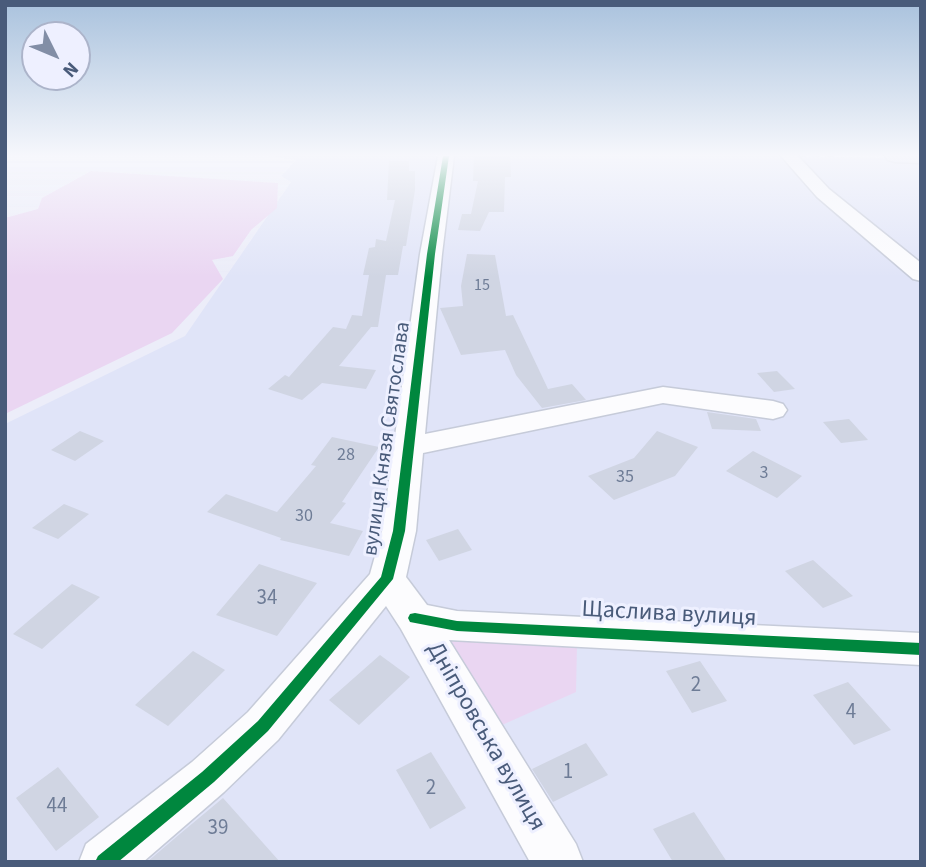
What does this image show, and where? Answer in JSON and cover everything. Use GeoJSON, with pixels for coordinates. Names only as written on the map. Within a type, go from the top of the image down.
{"type":"FeatureCollection","features":[{"type":"Feature","properties":{"kind":"street","name":"вулиця Князя Святослава"},"geometry":{"type":"LineString","coordinates":[[104,862],[208,777],[263,726],[387,579],[399,531],[440,196]]}},
{"type":"Feature","properties":{"kind":"street"},"geometry":{"type":"LineString","coordinates":[[827,196],[921,274]]}},
{"type":"Feature","properties":{"kind":"street"},"geometry":{"type":"LineString","coordinates":[[410,446],[663,395],[773,410]]}},
{"type":"Feature","properties":{"kind":"street","name":"Дніпровська вулиця"},"geometry":{"type":"LineString","coordinates":[[387,579],[415,618],[558,862]]}},
{"type":"Feature","properties":{"kind":"street","name":"Щаслива вулиця"},"geometry":{"type":"LineString","coordinates":[[415,618],[457,626],[921,649]]}},
{"type":"Feature","properties":{"kind":"shaded area"},"geometry":{"type":"Polygon","coordinates":[[[277,196],[277,208],[251,230],[233,256],[212,260],[223,279],[172,333],[5,414],[5,218],[38,209],[42,198],[277,196]]]}},
{"type":"Feature","properties":{"kind":"shaded area"},"geometry":{"type":"Polygon","coordinates":[[[281,196],[921,196],[921,862],[5,862],[5,424],[185,336],[281,196]]]}},
{"type":"Feature","properties":{"kind":"shaded area"},"geometry":{"type":"Polygon","coordinates":[[[446,639],[577,645],[576,692],[502,725],[446,639]]]}},
{"type":"Feature","properties":{"kind":"building"},"geometry":{"type":"Polygon","coordinates":[[[387,196],[414,196],[398,275],[386,275],[378,327],[371,327],[339,366],[376,370],[366,389],[322,383],[302,400],[268,389],[285,375],[289,377],[333,327],[346,329],[352,315],[362,316],[369,275],[363,275],[369,248],[375,247],[376,239],[386,241],[395,200],[387,200],[387,196]]]}},
{"type":"Feature","properties":{"kind":"building"},"geometry":{"type":"Polygon","coordinates":[[[475,196],[504,196],[504,212],[489,212],[480,231],[458,230],[462,214],[471,214],[475,196]]]}},
{"type":"Feature","properties":{"kind":"building"},"geometry":{"type":"Polygon","coordinates":[[[467,254],[495,255],[506,316],[513,315],[548,389],[572,384],[586,400],[542,408],[516,375],[505,350],[461,355],[440,308],[463,306],[461,286],[467,254]]]}},
{"type":"Feature","properties":{"kind":"building"},"geometry":{"type":"Polygon","coordinates":[[[777,371],[795,389],[774,392],[757,373],[777,371]]]}},
{"type":"Feature","properties":{"kind":"building"},"geometry":{"type":"Polygon","coordinates":[[[707,412],[756,419],[761,431],[712,429],[707,412]]]}},
{"type":"Feature","properties":{"kind":"building"},"geometry":{"type":"Polygon","coordinates":[[[849,419],[868,440],[841,443],[823,422],[849,419]]]}},
{"type":"Feature","properties":{"kind":"building"},"geometry":{"type":"Polygon","coordinates":[[[80,431],[104,441],[75,461],[51,450],[80,431]]]}},
{"type":"Feature","properties":{"kind":"building"},"geometry":{"type":"Polygon","coordinates":[[[657,431],[698,447],[675,476],[614,500],[588,476],[634,458],[657,431]]]}},
{"type":"Feature","properties":{"kind":"building"},"geometry":{"type":"Polygon","coordinates":[[[332,437],[379,447],[342,502],[346,503],[330,523],[363,531],[349,556],[280,540],[281,538],[207,512],[226,494],[277,512],[316,466],[311,465],[332,437]]]}},
{"type":"Feature","properties":{"kind":"building"},"geometry":{"type":"Polygon","coordinates":[[[753,451],[802,476],[777,498],[726,471],[753,451]]]}},
{"type":"Feature","properties":{"kind":"building"},"geometry":{"type":"Polygon","coordinates":[[[64,504],[89,514],[58,539],[32,528],[64,504]]]}},
{"type":"Feature","properties":{"kind":"building"},"geometry":{"type":"Polygon","coordinates":[[[458,529],[472,550],[439,561],[426,540],[458,529]]]}},
{"type":"Feature","properties":{"kind":"building"},"geometry":{"type":"Polygon","coordinates":[[[813,560],[853,596],[823,608],[785,571],[813,560]]]}},
{"type":"Feature","properties":{"kind":"building"},"geometry":{"type":"Polygon","coordinates":[[[259,564],[317,583],[277,636],[216,615],[259,564]]]}},
{"type":"Feature","properties":{"kind":"building"},"geometry":{"type":"Polygon","coordinates":[[[72,584],[100,597],[42,649],[13,634],[72,584]]]}},
{"type":"Feature","properties":{"kind":"building"},"geometry":{"type":"Polygon","coordinates":[[[193,651],[225,670],[168,726],[135,705],[193,651]]]}},
{"type":"Feature","properties":{"kind":"building"},"geometry":{"type":"Polygon","coordinates":[[[380,655],[410,677],[359,725],[329,700],[380,655]]]}},
{"type":"Feature","properties":{"kind":"building"},"geometry":{"type":"Polygon","coordinates":[[[700,661],[727,701],[692,713],[666,671],[700,661]]]}},
{"type":"Feature","properties":{"kind":"building"},"geometry":{"type":"Polygon","coordinates":[[[848,682],[891,730],[854,745],[813,695],[848,682]]]}},
{"type":"Feature","properties":{"kind":"building"},"geometry":{"type":"Polygon","coordinates":[[[586,743],[608,775],[553,802],[532,769],[586,743]]]}},
{"type":"Feature","properties":{"kind":"building"},"geometry":{"type":"Polygon","coordinates":[[[431,752],[466,808],[430,829],[396,770],[431,752]]]}},
{"type":"Feature","properties":{"kind":"building"},"geometry":{"type":"Polygon","coordinates":[[[58,767],[99,817],[56,851],[16,798],[58,767]]]}},
{"type":"Feature","properties":{"kind":"building"},"geometry":{"type":"Polygon","coordinates":[[[223,798],[280,862],[147,862],[181,833],[223,798]]]}},
{"type":"Feature","properties":{"kind":"building"},"geometry":{"type":"Polygon","coordinates":[[[694,812],[727,862],[673,862],[653,829],[694,812]]]}},
{"type":"Feature","properties":{"kind":"cycle path"},"geometry":{"type":"LineString","coordinates":[[104,862],[208,777],[263,726],[387,579],[399,531],[440,196]]}},
{"type":"Feature","properties":{"kind":"cycle path"},"geometry":{"type":"LineString","coordinates":[[415,618],[457,626],[921,649]]}}]}
